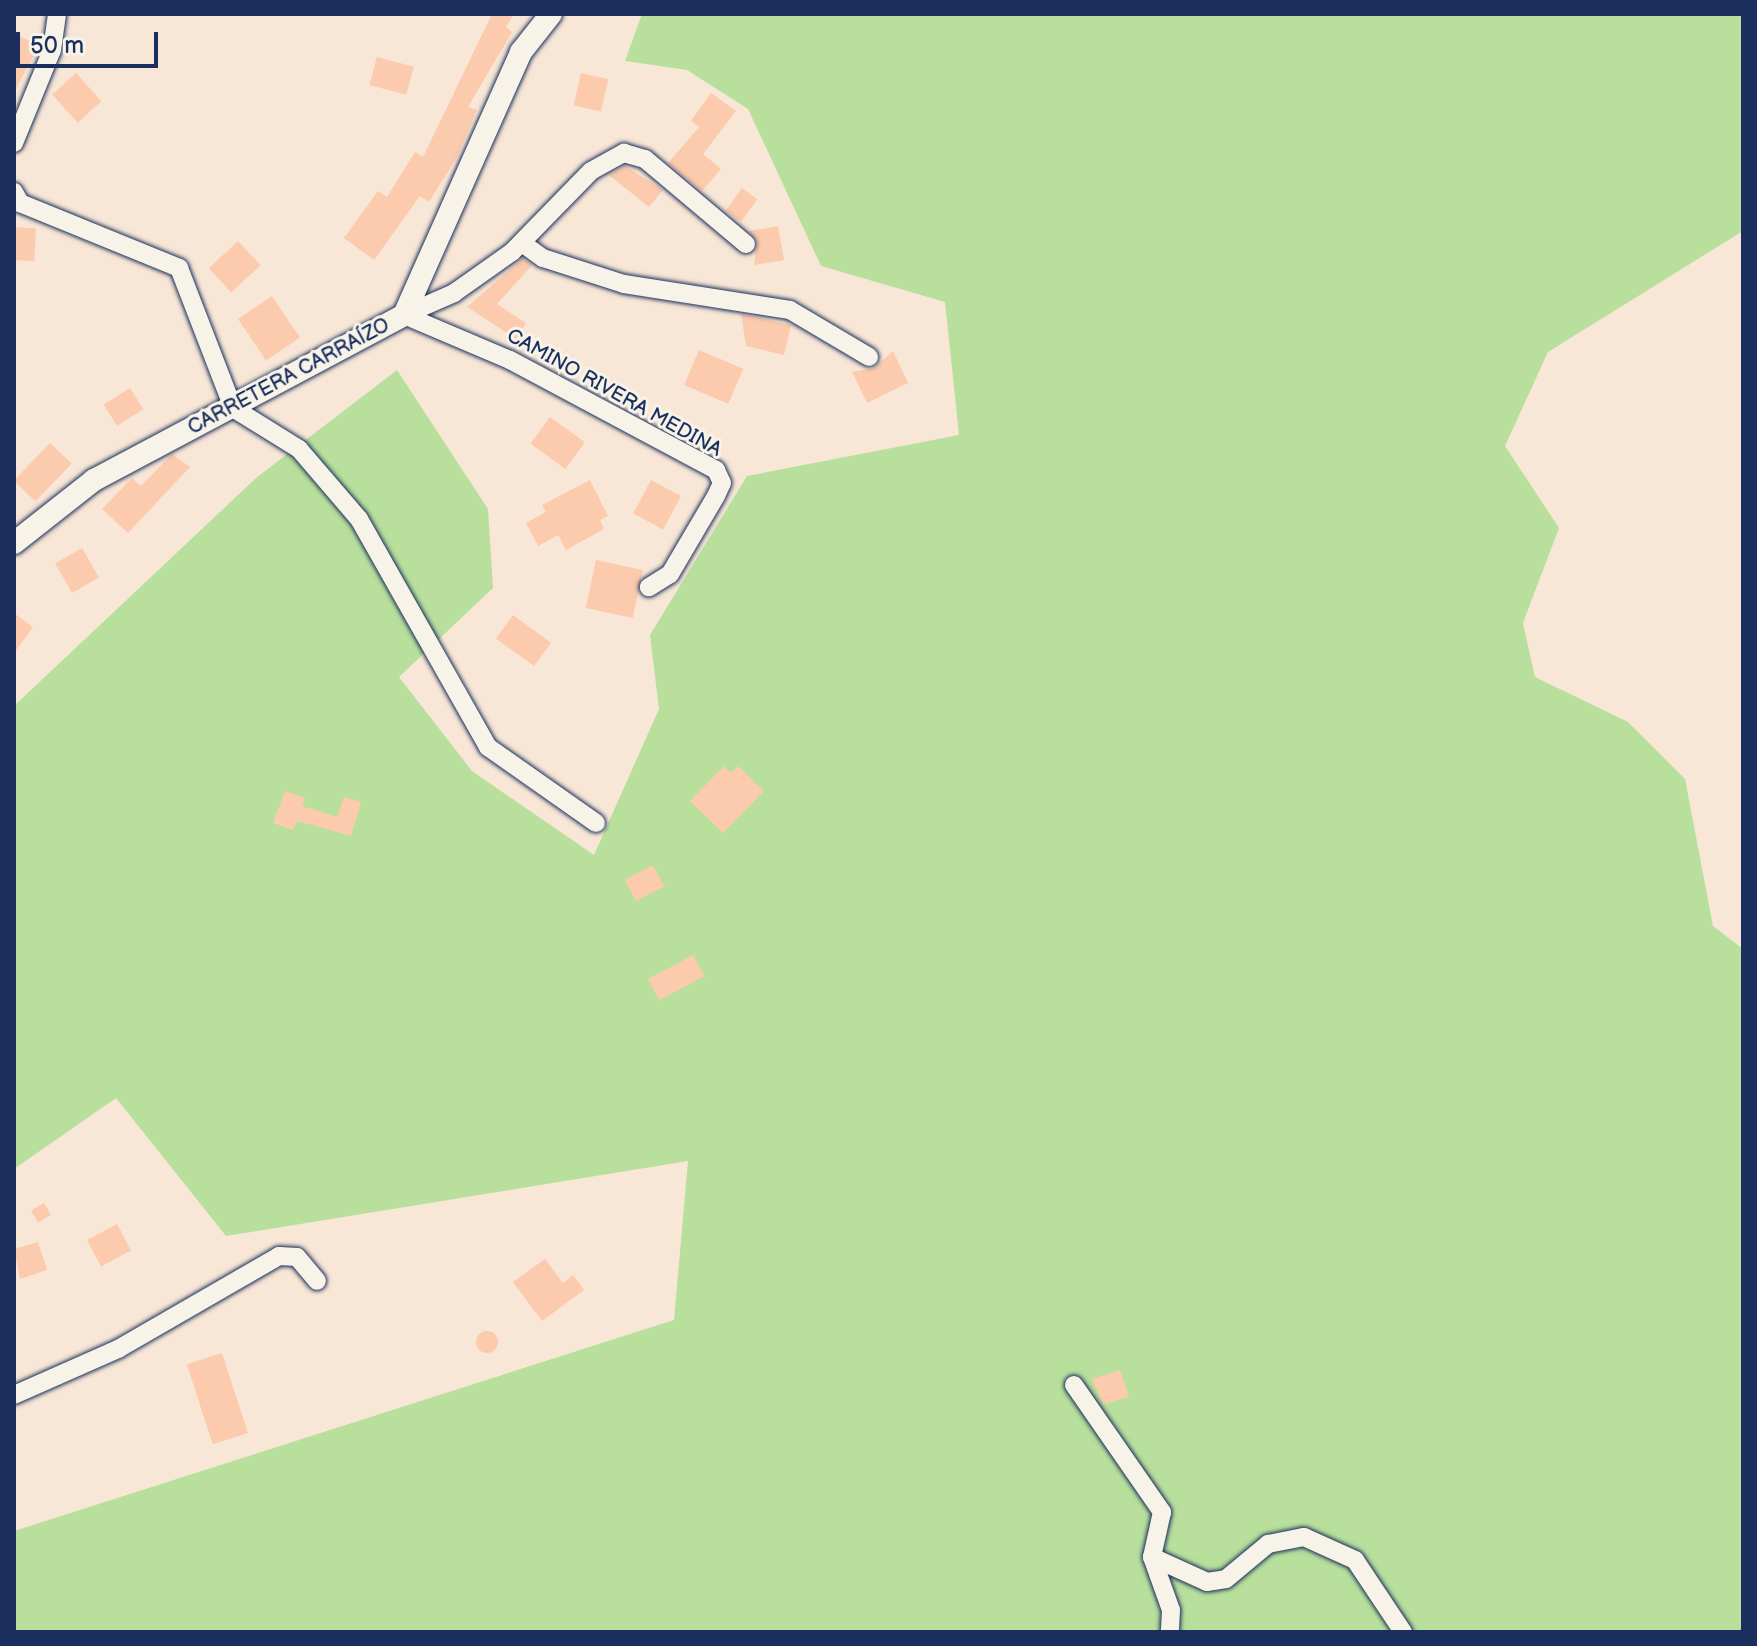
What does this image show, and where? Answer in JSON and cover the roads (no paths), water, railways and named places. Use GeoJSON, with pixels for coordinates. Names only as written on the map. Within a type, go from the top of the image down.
{"type":"FeatureCollection","features":[{"type":"Feature","properties":{"kind":"street"},"geometry":{"type":"LineString","coordinates":[[15,136],[52,50],[57,14]]}},
{"type":"Feature","properties":{"kind":"street","name":"CARRETERA CARRAÍZO"},"geometry":{"type":"LineString","coordinates":[[14,543],[94,480],[404,315],[521,52],[551,14]]}},
{"type":"Feature","properties":{"kind":"street"},"geometry":{"type":"LineString","coordinates":[[404,315],[454,293],[522,243],[591,171],[624,153],[645,159],[746,244]]}},
{"type":"Feature","properties":{"kind":"street"},"geometry":{"type":"LineString","coordinates":[[14,192],[20,203],[179,268],[233,408],[299,449],[359,519],[488,747],[596,823]]}},
{"type":"Feature","properties":{"kind":"street"},"geometry":{"type":"LineString","coordinates":[[522,243],[543,258],[624,284],[790,310],[869,357]]}},
{"type":"Feature","properties":{"kind":"street","name":"CAMINO RIVERA MEDINA"},"geometry":{"type":"LineString","coordinates":[[404,315],[510,360],[716,470],[722,483],[716,496],[670,574],[649,587]]}},
{"type":"Feature","properties":{"kind":"street"},"geometry":{"type":"LineString","coordinates":[[14,1395],[118,1349],[279,1256],[297,1257],[317,1281]]}},
{"type":"Feature","properties":{"kind":"street"},"geometry":{"type":"LineString","coordinates":[[1074,1385],[1162,1512],[1152,1557],[1171,1610],[1170,1632]]}},
{"type":"Feature","properties":{"kind":"street"},"geometry":{"type":"LineString","coordinates":[[1152,1557],[1207,1582],[1226,1579],[1268,1544],[1304,1537],[1355,1560],[1403,1632]]}}]}
